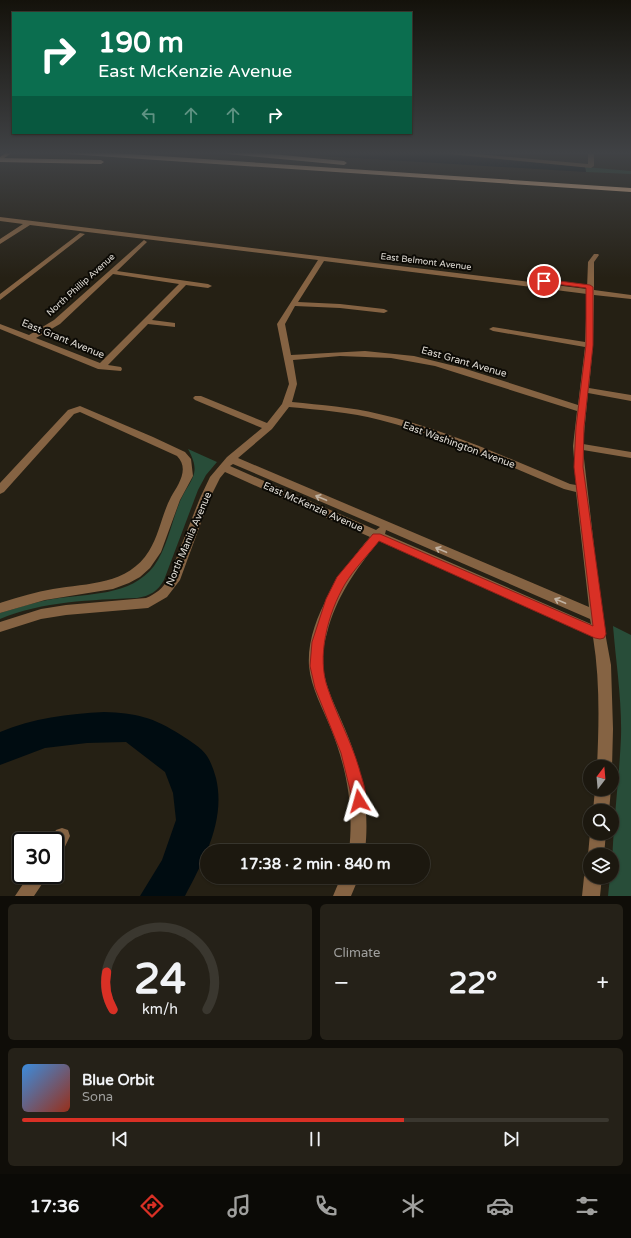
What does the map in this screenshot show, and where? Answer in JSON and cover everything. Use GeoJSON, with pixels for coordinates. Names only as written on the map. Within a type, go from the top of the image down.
{"type":"FeatureCollection","features":[{"type":"Feature","properties":{"kind":"street","name":"East Belmont Avenue"},"geometry":{"type":"LineString","coordinates":[[0,214],[631,297]]}},
{"type":"Feature","properties":{"kind":"street","name":"East Belmont Avenue"},"geometry":{"type":"LineString","coordinates":[[0,220],[220,244],[320,262]]}},
{"type":"Feature","properties":{"kind":"street"},"geometry":{"type":"LineString","coordinates":[[0,242],[28,223]]}},
{"type":"Feature","properties":{"kind":"street","name":"East Belmont Avenue"},"geometry":{"type":"LineString","coordinates":[[21,228],[82,234],[213,252],[320,262],[590,292],[631,292]]}},
{"type":"Feature","properties":{"kind":"street"},"geometry":{"type":"LineString","coordinates":[[0,298],[82,234]]}},
{"type":"Feature","properties":{"kind":"street","name":"North Phillip Avenue"},"geometry":{"type":"LineString","coordinates":[[29,338],[57,322],[144,242]]}},
{"type":"Feature","properties":{"kind":"street"},"geometry":{"type":"LineString","coordinates":[[213,252],[220,244]]}},
{"type":"Feature","properties":{"kind":"street"},"geometry":{"type":"LineString","coordinates":[[596,255],[591,262],[589,345],[578,446],[581,489],[596,616],[604,665],[606,694],[605,760]]}},
{"type":"Feature","properties":{"kind":"street","name":"North Manila Avenue"},"geometry":{"type":"LineString","coordinates":[[0,627],[15,621],[66,610],[137,605],[148,603],[162,596],[174,580],[205,498],[216,477],[227,463],[269,427],[287,404],[293,384],[281,324],[320,262]]}},
{"type":"Feature","properties":{"kind":"street"},"geometry":{"type":"LineString","coordinates":[[112,272],[208,286]]}},
{"type":"Feature","properties":{"kind":"street"},"geometry":{"type":"LineString","coordinates":[[101,367],[184,283]]}},
{"type":"Feature","properties":{"kind":"street"},"geometry":{"type":"LineString","coordinates":[[293,304],[340,306],[384,311]]}},
{"type":"Feature","properties":{"kind":"street"},"geometry":{"type":"LineString","coordinates":[[146,321],[172,325]]}},
{"type":"Feature","properties":{"kind":"street","name":"East Grant Avenue"},"geometry":{"type":"LineString","coordinates":[[0,326],[101,367],[118,369]]}},
{"type":"Feature","properties":{"kind":"street"},"geometry":{"type":"LineString","coordinates":[[493,329],[589,345]]}},
{"type":"Feature","properties":{"kind":"street","name":"East Grant Avenue"},"geometry":{"type":"LineString","coordinates":[[288,358],[360,353],[390,355],[434,363],[572,407],[583,409]]}},
{"type":"Feature","properties":{"kind":"street"},"geometry":{"type":"LineString","coordinates":[[584,390],[631,398]]}},
{"type":"Feature","properties":{"kind":"street"},"geometry":{"type":"LineString","coordinates":[[198,398],[269,427]]}},
{"type":"Feature","properties":{"kind":"street","name":"East Washington Avenue"},"geometry":{"type":"LineString","coordinates":[[287,404],[355,412],[403,424],[429,432],[568,487],[581,489]]}},
{"type":"Feature","properties":{"kind":"street"},"geometry":{"type":"LineString","coordinates":[[0,490],[71,412],[80,410],[150,439],[181,454],[186,459],[188,466],[188,476],[175,500],[155,552],[150,560],[140,570],[125,581],[110,586],[58,593],[0,608]]}},
{"type":"Feature","properties":{"kind":"street"},"geometry":{"type":"LineString","coordinates":[[578,446],[631,455]]}},
{"type":"Feature","properties":{"kind":"street","name":"East McKenzie Avenue"},"geometry":{"type":"LineString","coordinates":[[227,463],[381,531],[600,634]]}},
{"type":"Feature","properties":{"kind":"street"},"geometry":{"type":"LineString","coordinates":[[358,844],[360,817],[357,786],[348,753],[321,688],[316,666],[318,642],[331,599],[341,580],[381,531]]}},
{"type":"Feature","properties":{"kind":"street","name":"East McKenzie Avenue"},"geometry":{"type":"LineString","coordinates":[[381,531],[596,616]]}},
{"type":"Feature","properties":{"kind":"street"},"geometry":{"type":"LineString","coordinates":[[24,896],[33,884]]}},
{"type":"Feature","properties":{"kind":"street"},"geometry":{"type":"LineString","coordinates":[[342,896],[347,884]]}},
{"type":"Feature","properties":{"kind":"street"},"geometry":{"type":"LineString","coordinates":[[591,896],[592,884]]}},
{"type":"Feature","properties":{"kind":"green space"},"geometry":{"type":"Polygon","coordinates":[[[188,449],[217,462],[206,475],[198,490],[164,580],[156,590],[146,596],[137,598],[67,602],[33,608],[0,619],[0,613],[19,607],[53,599],[108,592],[133,583],[144,576],[154,566],[162,552],[179,504],[193,477],[194,465],[188,449]]]}},
{"type":"Feature","properties":{"kind":"green space"},"geometry":{"type":"Polygon","coordinates":[[[613,626],[631,635],[631,896],[608,896],[609,884],[619,884],[619,848],[613,848],[613,840],[619,840],[619,804],[616,804],[617,796],[619,796],[621,737],[620,695],[613,626]]]}},
{"type":"Feature","properties":{"kind":"shaded area"},"geometry":{"type":"Polygon","coordinates":[[[104,712],[126,713],[144,717],[162,724],[181,735],[199,747],[207,756],[216,778],[218,809],[216,824],[209,844],[200,844],[200,866],[185,896],[140,896],[162,860],[176,820],[173,793],[165,772],[126,742],[87,743],[45,748],[0,765],[0,732],[25,723],[77,714],[104,712]]]}},
{"type":"Feature","properties":{"kind":"route"},"geometry":{"type":"LineString","coordinates":[[359,801],[357,786],[348,753],[321,688],[316,666],[318,642],[331,599],[341,580],[358,557],[377,536],[600,634],[596,616],[581,489],[578,446],[589,345],[590,287],[544,281]]}}]}
